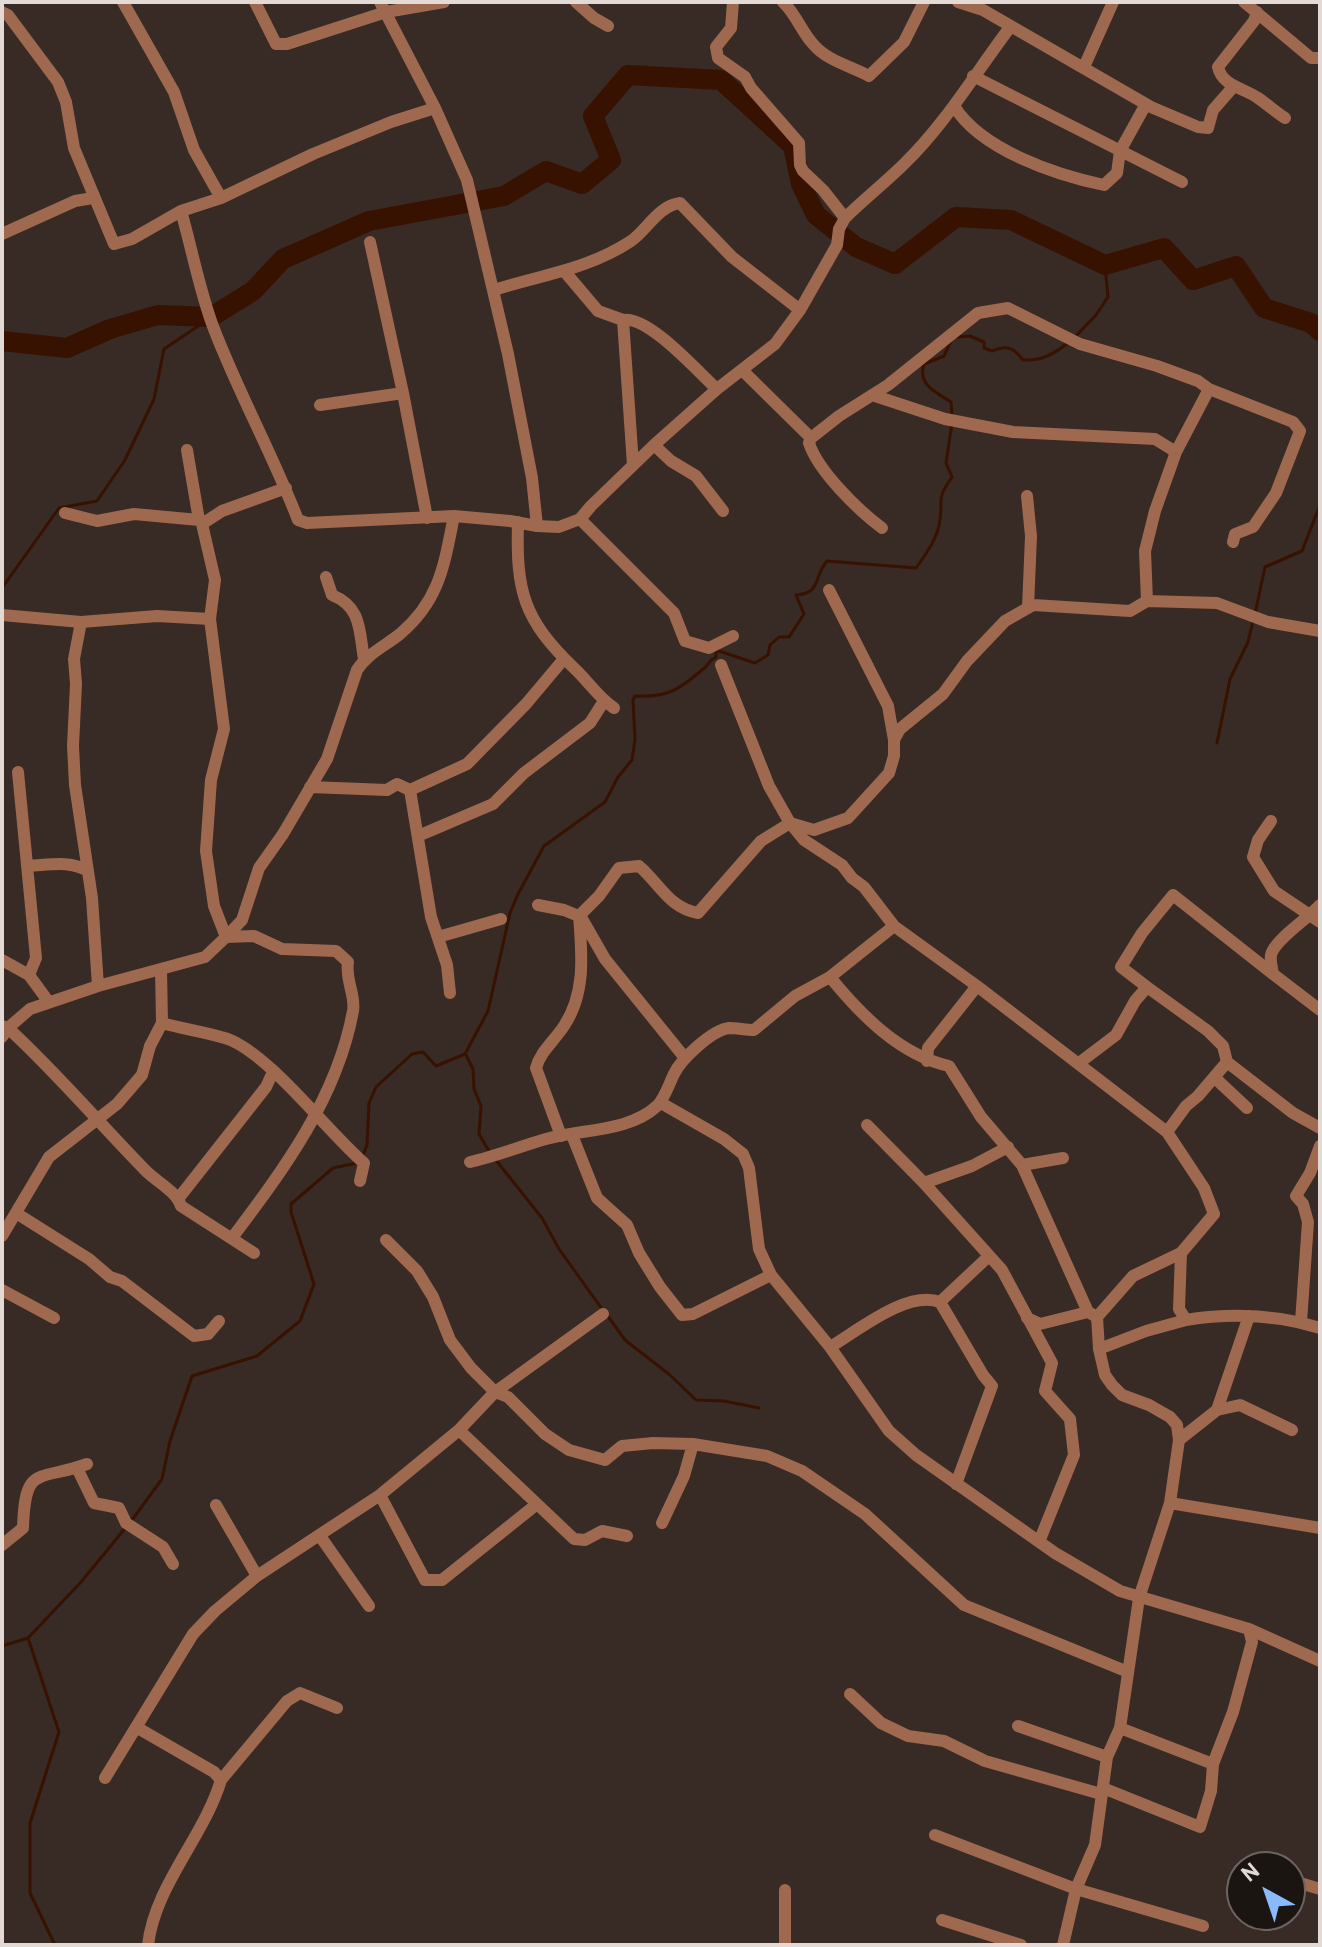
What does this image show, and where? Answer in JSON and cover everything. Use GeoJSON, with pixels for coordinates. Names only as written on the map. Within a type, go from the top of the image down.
{"type":"FeatureCollection","features":[{"type":"Feature","properties":{"kind":"street"},"geometry":{"type":"LineString","coordinates":[[123,2],[174,92],[194,150],[221,198]]}},
{"type":"Feature","properties":{"kind":"street"},"geometry":{"type":"LineString","coordinates":[[255,2],[276,44],[287,44],[383,7],[444,2]]}},
{"type":"Feature","properties":{"kind":"street"},"geometry":{"type":"LineString","coordinates":[[576,2],[608,26]]}},
{"type":"Feature","properties":{"kind":"street"},"geometry":{"type":"LineString","coordinates":[[733,2],[731,28],[716,47],[718,58],[745,77],[799,143],[803,171],[842,223]]}},
{"type":"Feature","properties":{"kind":"street"},"geometry":{"type":"LineString","coordinates":[[783,2],[793,12],[812,44],[828,57],[869,76],[904,42],[924,2]]}},
{"type":"Feature","properties":{"kind":"street"},"geometry":{"type":"LineString","coordinates":[[958,2],[983,10],[1146,104],[1198,127],[1208,128],[1213,110],[1234,86]]}},
{"type":"Feature","properties":{"kind":"street"},"geometry":{"type":"LineString","coordinates":[[1084,67],[1113,2]]}},
{"type":"Feature","properties":{"kind":"street"},"geometry":{"type":"LineString","coordinates":[[1244,2],[1311,58],[1320,58]]}},
{"type":"Feature","properties":{"kind":"street"},"geometry":{"type":"LineString","coordinates":[[383,7],[435,108],[467,180],[494,290],[529,462],[537,526]]}},
{"type":"Feature","properties":{"kind":"street"},"geometry":{"type":"LineString","coordinates":[[2,12],[8,15],[58,82],[66,102],[74,148],[114,244],[132,239],[181,211],[221,198],[313,154],[391,122],[435,108]]}},
{"type":"Feature","properties":{"kind":"street"},"geometry":{"type":"LineString","coordinates":[[1257,12],[1254,21],[1218,67],[1219,73],[1226,82],[1255,96],[1285,118]]}},
{"type":"Feature","properties":{"kind":"street"},"geometry":{"type":"LineString","coordinates":[[181,211],[216,334],[298,520],[307,523],[454,516],[559,527],[580,519],[654,445],[717,389],[775,344],[800,310],[837,245],[842,223],[904,164],[954,106],[1011,26]]}},
{"type":"Feature","properties":{"kind":"street"},"geometry":{"type":"LineString","coordinates":[[973,76],[1182,182]]}},
{"type":"Feature","properties":{"kind":"street"},"geometry":{"type":"LineString","coordinates":[[954,106],[959,115],[988,139],[1040,167],[1104,185],[1117,173],[1120,151],[1146,104]]}},
{"type":"Feature","properties":{"kind":"street"},"geometry":{"type":"LineString","coordinates":[[2,234],[75,201],[93,198]]}},
{"type":"Feature","properties":{"kind":"street"},"geometry":{"type":"LineString","coordinates":[[494,290],[565,272],[617,250],[636,238],[671,204],[680,203],[732,257],[800,310]]}},
{"type":"Feature","properties":{"kind":"street"},"geometry":{"type":"LineString","coordinates":[[370,242],[427,518]]}},
{"type":"Feature","properties":{"kind":"street"},"geometry":{"type":"LineString","coordinates":[[565,272],[598,311],[623,320],[631,318],[651,328],[717,389]]}},
{"type":"Feature","properties":{"kind":"street"},"geometry":{"type":"LineString","coordinates":[[882,528],[865,515],[814,456],[809,443],[811,438],[978,313],[1008,308],[1080,344],[1198,381],[1209,389],[1293,422],[1300,431],[1276,493],[1253,527],[1235,534],[1233,542]]}},
{"type":"Feature","properties":{"kind":"street"},"geometry":{"type":"LineString","coordinates":[[623,320],[633,465]]}},
{"type":"Feature","properties":{"kind":"street"},"geometry":{"type":"LineString","coordinates":[[742,370],[811,438]]}},
{"type":"Feature","properties":{"kind":"street"},"geometry":{"type":"LineString","coordinates":[[1147,601],[1145,551],[1155,511],[1176,452],[1209,389]]}},
{"type":"Feature","properties":{"kind":"street"},"geometry":{"type":"LineString","coordinates":[[320,405],[403,393]]}},
{"type":"Feature","properties":{"kind":"street"},"geometry":{"type":"LineString","coordinates":[[872,395],[951,420],[1013,432],[1155,439],[1176,452]]}},
{"type":"Feature","properties":{"kind":"street"},"geometry":{"type":"LineString","coordinates":[[654,445],[671,461],[696,476],[723,511]]}},
{"type":"Feature","properties":{"kind":"street"},"geometry":{"type":"LineString","coordinates":[[187,450],[200,522],[215,580],[210,619],[224,729],[211,780],[206,851],[214,906],[226,937]]}},
{"type":"Feature","properties":{"kind":"street"},"geometry":{"type":"LineString","coordinates":[[65,513],[97,521],[134,514],[200,522],[286,488]]}},
{"type":"Feature","properties":{"kind":"street"},"geometry":{"type":"LineString","coordinates":[[1027,496],[1031,536],[1028,608]]}},
{"type":"Feature","properties":{"kind":"street"},"geometry":{"type":"LineString","coordinates":[[254,1253],[181,1206],[178,1199],[96,1119],[72,1089],[4,1030],[30,1009],[48,1001],[205,957],[242,920],[259,868],[327,759],[357,670],[364,659],[418,619],[430,602],[442,573],[454,516]]}},
{"type":"Feature","properties":{"kind":"street"},"geometry":{"type":"LineString","coordinates":[[580,519],[674,613],[685,641],[709,648],[733,636]]}},
{"type":"Feature","properties":{"kind":"street"},"geometry":{"type":"LineString","coordinates":[[418,836],[493,804],[524,773],[590,723],[609,704],[563,660],[529,612],[516,569],[518,522]]}},
{"type":"Feature","properties":{"kind":"street"},"geometry":{"type":"LineString","coordinates":[[326,577],[332,595],[346,601],[355,613],[364,659]]}},
{"type":"Feature","properties":{"kind":"street"},"geometry":{"type":"LineString","coordinates":[[771,1275],[693,1314],[682,1315],[639,1253],[627,1225],[597,1198],[536,1068],[539,1057],[575,1008],[582,967],[579,916],[599,896],[619,868],[639,866],[670,900],[683,910],[698,913],[761,841],[790,823],[814,830],[848,818],[889,773],[894,740],[888,706],[829,590]]}},
{"type":"Feature","properties":{"kind":"street"},"geometry":{"type":"LineString","coordinates":[[894,740],[900,729],[943,694],[967,661],[1005,621],[1033,605],[1130,611],[1147,601],[1217,603],[1268,622],[1320,631]]}},
{"type":"Feature","properties":{"kind":"street"},"geometry":{"type":"LineString","coordinates":[[2,615],[81,622],[157,616],[210,619]]}},
{"type":"Feature","properties":{"kind":"street"},"geometry":{"type":"LineString","coordinates":[[81,622],[74,659],[73,746],[98,986]]}},
{"type":"Feature","properties":{"kind":"street"},"geometry":{"type":"LineString","coordinates":[[310,787],[387,790],[397,784],[410,790],[467,764],[526,704],[563,660]]}},
{"type":"Feature","properties":{"kind":"street"},"geometry":{"type":"LineString","coordinates":[[721,665],[769,786],[790,823],[804,840],[842,865],[864,887],[894,926],[1167,1132],[1204,1188],[1214,1214],[1181,1253],[1133,1276],[1093,1314],[1040,1324],[1027,1318]]}},
{"type":"Feature","properties":{"kind":"street"},"geometry":{"type":"LineString","coordinates":[[18,772],[36,958],[29,975]]}},
{"type":"Feature","properties":{"kind":"street"},"geometry":{"type":"LineString","coordinates":[[410,790],[431,917],[447,965],[450,993]]}},
{"type":"Feature","properties":{"kind":"street"},"geometry":{"type":"LineString","coordinates":[[1271,821],[1258,840],[1253,857],[1274,891],[1315,919]]}},
{"type":"Feature","properties":{"kind":"street"},"geometry":{"type":"LineString","coordinates":[[29,866],[63,864],[80,866],[88,871]]}},
{"type":"Feature","properties":{"kind":"street"},"geometry":{"type":"LineString","coordinates":[[1320,1010],[1173,895],[1142,933],[1121,967],[1208,1031],[1223,1046],[1227,1062],[1293,1113],[1320,1128]]}},
{"type":"Feature","properties":{"kind":"street"},"geometry":{"type":"LineString","coordinates":[[538,905],[579,916],[605,959],[685,1058]]}},
{"type":"Feature","properties":{"kind":"street"},"geometry":{"type":"LineString","coordinates":[[1273,974],[1270,957],[1275,945],[1315,919],[1320,905]]}},
{"type":"Feature","properties":{"kind":"street"},"geometry":{"type":"LineString","coordinates":[[438,937],[501,919]]}},
{"type":"Feature","properties":{"kind":"street"},"geometry":{"type":"LineString","coordinates":[[470,1162],[636,1119],[661,1103],[675,1070],[685,1058],[727,1028],[754,1030],[795,996],[830,977],[894,926]]}},
{"type":"Feature","properties":{"kind":"street"},"geometry":{"type":"LineString","coordinates":[[226,937],[254,936],[282,949],[336,951],[348,962],[346,975],[354,1007],[339,1062],[316,1115],[281,1172],[232,1238]]}},
{"type":"Feature","properties":{"kind":"street"},"geometry":{"type":"LineString","coordinates":[[2,960],[29,975],[48,1001]]}},
{"type":"Feature","properties":{"kind":"street"},"geometry":{"type":"LineString","coordinates":[[2,1236],[49,1157],[117,1104],[142,1075],[150,1046],[162,1023],[161,969]]}},
{"type":"Feature","properties":{"kind":"street"},"geometry":{"type":"LineString","coordinates":[[830,977],[875,1026],[927,1061],[949,1066],[981,1117],[1022,1165],[1093,1314],[1105,1375],[1122,1395],[1149,1405],[1170,1417],[1177,1425],[1179,1440],[1170,1503],[1139,1598],[1120,1728],[1107,1757],[1095,1845],[1076,1889],[1063,1945]]}},
{"type":"Feature","properties":{"kind":"street"},"geometry":{"type":"LineString","coordinates":[[927,1061],[928,1048],[977,986]]}},
{"type":"Feature","properties":{"kind":"street"},"geometry":{"type":"LineString","coordinates":[[1079,1063],[1116,1035],[1135,1001],[1147,987]]}},
{"type":"Feature","properties":{"kind":"street"},"geometry":{"type":"LineString","coordinates":[[162,1023],[229,1040],[246,1049],[359,1158],[360,1181]]}},
{"type":"Feature","properties":{"kind":"street"},"geometry":{"type":"LineString","coordinates":[[1167,1132],[1186,1106],[1227,1062]]}},
{"type":"Feature","properties":{"kind":"street"},"geometry":{"type":"LineString","coordinates":[[178,1199],[266,1087],[273,1072]]}},
{"type":"Feature","properties":{"kind":"street"},"geometry":{"type":"LineString","coordinates":[[1215,1078],[1247,1108]]}},
{"type":"Feature","properties":{"kind":"street"},"geometry":{"type":"LineString","coordinates":[[661,1103],[724,1139],[743,1154],[749,1168],[759,1249],[771,1275],[830,1347],[889,1431],[916,1455],[1039,1542],[1120,1591],[1249,1629],[1320,1661]]}},
{"type":"Feature","properties":{"kind":"street"},"geometry":{"type":"LineString","coordinates":[[867,1125],[1002,1270],[1052,1363],[1045,1391],[1070,1419],[1074,1455],[1039,1542]]}},
{"type":"Feature","properties":{"kind":"street"},"geometry":{"type":"LineString","coordinates":[[1301,1322],[1308,1222],[1303,1204],[1296,1196],[1310,1173],[1320,1146]]}},
{"type":"Feature","properties":{"kind":"street"},"geometry":{"type":"LineString","coordinates":[[924,1183],[972,1166],[1008,1147]]}},
{"type":"Feature","properties":{"kind":"street"},"geometry":{"type":"LineString","coordinates":[[1022,1165],[1063,1158]]}},
{"type":"Feature","properties":{"kind":"street"},"geometry":{"type":"LineString","coordinates":[[16,1213],[89,1259],[110,1277],[122,1281],[194,1336],[208,1334],[219,1321]]}},
{"type":"Feature","properties":{"kind":"street"},"geometry":{"type":"LineString","coordinates":[[386,1240],[417,1271],[443,1319],[450,1340],[471,1368],[495,1392],[508,1397],[545,1434],[569,1450],[605,1460],[622,1446],[693,1444],[767,1456],[802,1471],[865,1514],[964,1605],[1128,1672]]}},
{"type":"Feature","properties":{"kind":"street"},"geometry":{"type":"LineString","coordinates":[[1181,1253],[1179,1309],[1186,1320]]}},
{"type":"Feature","properties":{"kind":"street"},"geometry":{"type":"LineString","coordinates":[[940,1302],[989,1256]]}},
{"type":"Feature","properties":{"kind":"street"},"geometry":{"type":"LineString","coordinates":[[2,1290],[54,1318]]}},
{"type":"Feature","properties":{"kind":"street"},"geometry":{"type":"LineString","coordinates":[[830,1347],[900,1305],[919,1299],[940,1302]]}},
{"type":"Feature","properties":{"kind":"street"},"geometry":{"type":"LineString","coordinates":[[940,1302],[992,1386],[956,1484]]}},
{"type":"Feature","properties":{"kind":"street"},"geometry":{"type":"LineString","coordinates":[[105,1778],[193,1634],[257,1576],[380,1495],[459,1430],[495,1392],[603,1314]]}},
{"type":"Feature","properties":{"kind":"street"},"geometry":{"type":"LineString","coordinates":[[1217,1410],[1249,1316]]}},
{"type":"Feature","properties":{"kind":"street"},"geometry":{"type":"LineString","coordinates":[[1099,1349],[1186,1320],[1249,1316],[1301,1322],[1320,1328]]}},
{"type":"Feature","properties":{"kind":"street"},"geometry":{"type":"LineString","coordinates":[[1179,1440],[1217,1410],[1240,1405],[1292,1430]]}},
{"type":"Feature","properties":{"kind":"street"},"geometry":{"type":"LineString","coordinates":[[459,1430],[574,1539],[585,1540],[602,1531],[627,1536]]}},
{"type":"Feature","properties":{"kind":"street"},"geometry":{"type":"LineString","coordinates":[[662,1523],[684,1476],[693,1444]]}},
{"type":"Feature","properties":{"kind":"street"},"geometry":{"type":"LineString","coordinates":[[2,1545],[23,1528],[26,1491],[36,1478],[44,1473],[82,1466],[94,1503],[119,1508],[130,1524],[163,1547],[173,1564]]}},
{"type":"Feature","properties":{"kind":"street"},"geometry":{"type":"LineString","coordinates":[[380,1495],[425,1580],[442,1580],[537,1504]]}},
{"type":"Feature","properties":{"kind":"street"},"geometry":{"type":"LineString","coordinates":[[1170,1503],[1320,1528]]}},
{"type":"Feature","properties":{"kind":"street"},"geometry":{"type":"LineString","coordinates":[[216,1505],[257,1576]]}},
{"type":"Feature","properties":{"kind":"street"},"geometry":{"type":"LineString","coordinates":[[320,1536],[369,1606]]}},
{"type":"Feature","properties":{"kind":"street"},"geometry":{"type":"LineString","coordinates":[[850,1694],[881,1723],[908,1736],[944,1741],[985,1761],[1102,1791],[1200,1827],[1211,1791],[1213,1764],[1233,1712],[1252,1642],[1249,1629]]}},
{"type":"Feature","properties":{"kind":"street"},"geometry":{"type":"LineString","coordinates":[[148,1945],[158,1908],[221,1780],[287,1701],[300,1693],[337,1708]]}},
{"type":"Feature","properties":{"kind":"street"},"geometry":{"type":"LineString","coordinates":[[1018,1726],[1107,1757]]}},
{"type":"Feature","properties":{"kind":"street"},"geometry":{"type":"LineString","coordinates":[[136,1727],[214,1772],[221,1780]]}},
{"type":"Feature","properties":{"kind":"street"},"geometry":{"type":"LineString","coordinates":[[1120,1728],[1213,1764]]}},
{"type":"Feature","properties":{"kind":"street"},"geometry":{"type":"LineString","coordinates":[[935,1835],[1076,1889],[1203,1926]]}},
{"type":"Feature","properties":{"kind":"street"},"geometry":{"type":"LineString","coordinates":[[785,1890],[785,1945]]}},
{"type":"Feature","properties":{"kind":"street"},"geometry":{"type":"LineString","coordinates":[[942,1920],[1021,1945]]}},
{"type":"Feature","properties":{"kind":"waterway"},"geometry":{"type":"LineString","coordinates":[[2,341],[67,348],[110,329],[158,315],[211,317],[253,291],[283,259],[369,221],[504,196],[546,171],[582,184],[611,160],[593,116],[628,75],[721,80],[793,146],[801,184],[816,215],[856,247],[895,264],[956,217],[1011,220],[1105,265],[1164,248],[1193,280],[1236,266],[1264,308],[1311,323],[1320,331]]}},
{"type":"Feature","properties":{"kind":"waterway"},"geometry":{"type":"LineString","coordinates":[[1075,337],[1108,297],[1105,265]]}},
{"type":"Feature","properties":{"kind":"waterway"},"geometry":{"type":"LineString","coordinates":[[2,588],[59,508],[97,501],[125,460],[154,399],[164,349],[207,320]]}},
{"type":"Feature","properties":{"kind":"waterway"},"geometry":{"type":"LineString","coordinates":[[957,337],[970,336],[984,342],[984,348],[992,351],[1009,348],[1023,360],[1048,356],[1069,342]]}},
{"type":"Feature","properties":{"kind":"waterway"},"geometry":{"type":"LineString","coordinates":[[951,341],[944,356],[924,364],[923,378],[934,392],[951,402],[952,415]]}},
{"type":"Feature","properties":{"kind":"waterway"},"geometry":{"type":"LineString","coordinates":[[362,1158],[367,1145],[369,1103],[376,1087],[412,1054],[423,1052],[436,1066],[465,1054],[488,1011],[510,913],[544,846],[605,802],[618,777],[632,760],[635,696],[655,696],[679,688],[716,657],[716,650],[755,663],[768,655],[770,645],[779,637],[789,637],[804,614],[796,595],[814,588],[827,561],[916,568],[937,533],[942,495],[952,477],[946,463],[952,423]]}},
{"type":"Feature","properties":{"kind":"waterway"},"geometry":{"type":"LineString","coordinates":[[1255,614],[1265,567],[1302,551],[1320,505]]}},
{"type":"Feature","properties":{"kind":"waterway"},"geometry":{"type":"LineString","coordinates":[[1217,743],[1230,679],[1248,642],[1253,621]]}},
{"type":"Feature","properties":{"kind":"waterway"},"geometry":{"type":"LineString","coordinates":[[466,1055],[473,1069],[474,1089],[481,1106],[479,1134],[490,1153]]}},
{"type":"Feature","properties":{"kind":"waterway"},"geometry":{"type":"LineString","coordinates":[[495,1159],[542,1218],[559,1249],[602,1309]]}},
{"type":"Feature","properties":{"kind":"waterway"},"geometry":{"type":"LineString","coordinates":[[132,1520],[162,1479],[170,1441],[192,1376],[257,1356],[300,1321],[314,1284],[291,1204],[333,1168],[357,1163]]}},
{"type":"Feature","properties":{"kind":"waterway"},"geometry":{"type":"LineString","coordinates":[[607,1315],[625,1340],[696,1400],[724,1401],[759,1408]]}},
{"type":"Feature","properties":{"kind":"waterway"},"geometry":{"type":"LineString","coordinates":[[2,1646],[28,1638],[81,1582],[127,1526]]}},
{"type":"Feature","properties":{"kind":"waterway"},"geometry":{"type":"LineString","coordinates":[[28,1638],[59,1732],[30,1823],[30,1893],[55,1945]]}}]}
